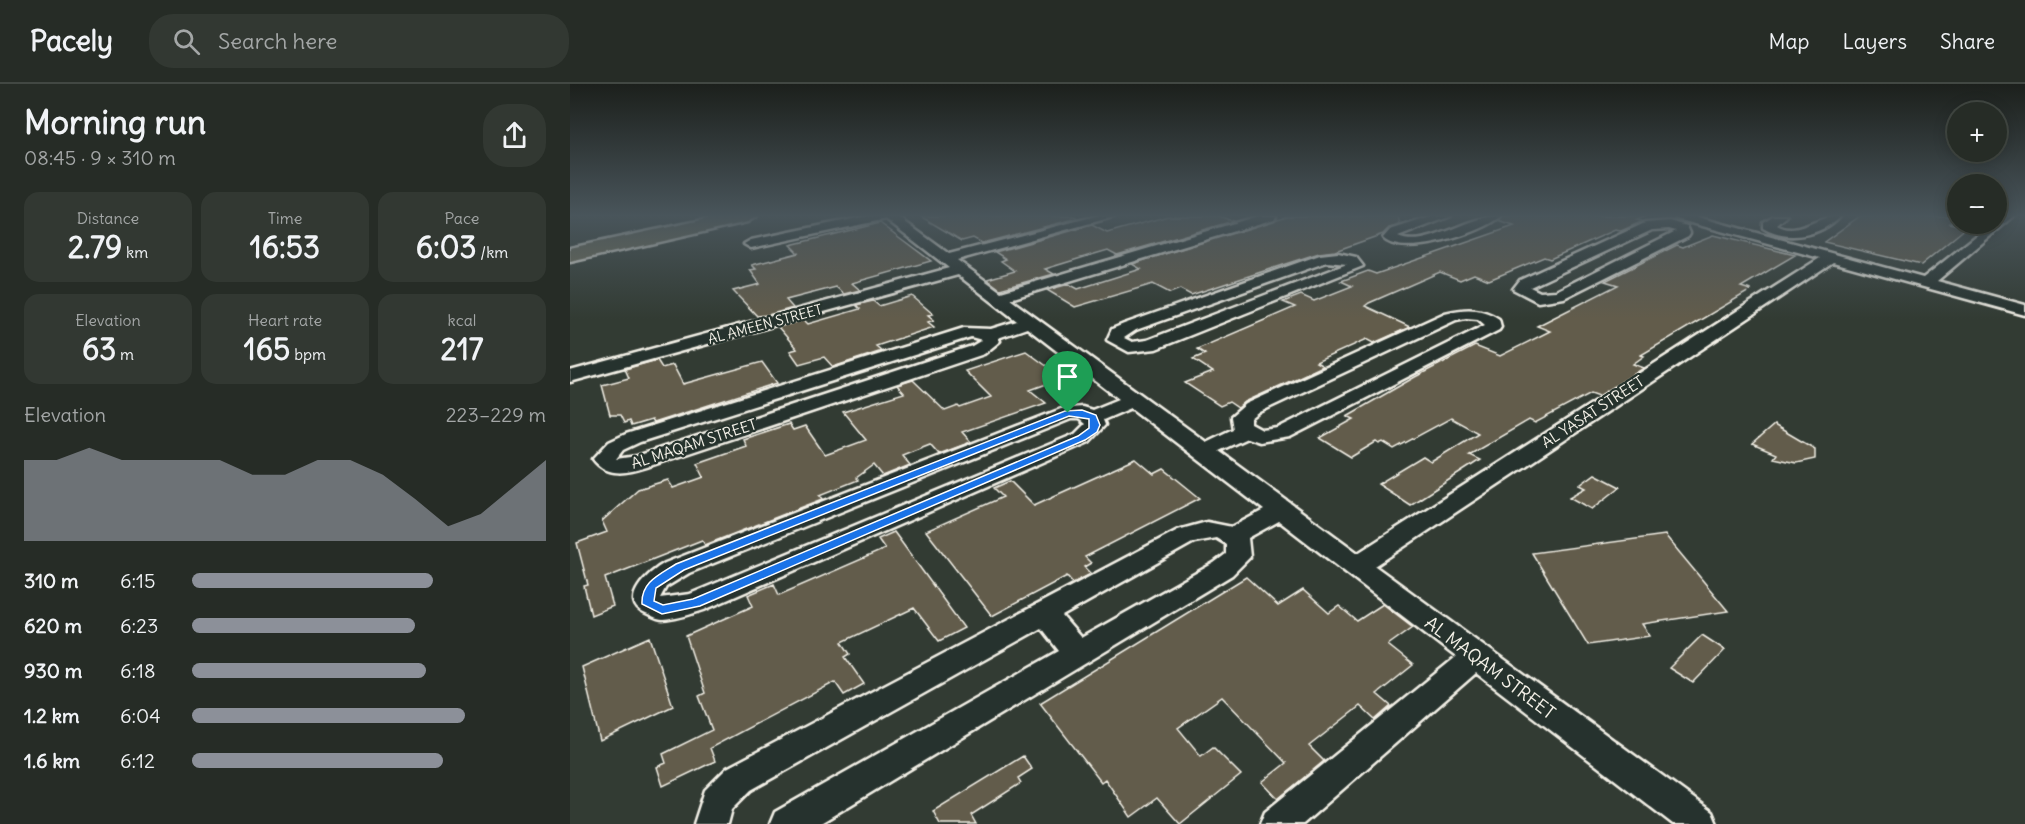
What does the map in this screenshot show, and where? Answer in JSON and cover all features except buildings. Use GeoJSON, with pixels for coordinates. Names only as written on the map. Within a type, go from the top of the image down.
{"type":"FeatureCollection","features":[{"type":"Feature","properties":{"kind":"highway"},"geometry":{"type":"LineString","coordinates":[[570,255],[590,251]]}},
{"type":"Feature","properties":{"kind":"street","name":"AL MAQAM STREET"},"geometry":{"type":"LineString","coordinates":[[934,251],[1205,450],[1280,511],[1700,824]]}},
{"type":"Feature","properties":{"kind":"street","name":"AL AMEEN STREET"},"geometry":{"type":"LineString","coordinates":[[570,377],[999,251]]}},
{"type":"Feature","properties":{"kind":"street"},"geometry":{"type":"LineString","coordinates":[[997,298],[1155,251]]}},
{"type":"Feature","properties":{"kind":"street"},"geometry":{"type":"LineString","coordinates":[[1594,251],[1524,283],[1521,289],[1533,296],[1555,297],[1649,251]]}},
{"type":"Feature","properties":{"kind":"street"},"geometry":{"type":"LineString","coordinates":[[1617,251],[1636,257]]}},
{"type":"Feature","properties":{"kind":"street"},"geometry":{"type":"LineString","coordinates":[[1814,251],[2025,310]]}},
{"type":"Feature","properties":{"kind":"street"},"geometry":{"type":"LineString","coordinates":[[1926,283],[1966,251]]}},
{"type":"Feature","properties":{"kind":"street","name":"AL YASAT STREET"},"geometry":{"type":"LineString","coordinates":[[1355,567],[1831,257]]}},
{"type":"Feature","properties":{"kind":"street"},"geometry":{"type":"LineString","coordinates":[[1082,359],[1118,344],[1143,347],[1352,270],[1356,264],[1344,258],[1325,258],[1123,330],[1116,337],[1118,344]]}},
{"type":"Feature","properties":{"kind":"street"},"geometry":{"type":"LineString","coordinates":[[1215,297],[1240,311]]}},
{"type":"Feature","properties":{"kind":"street"},"geometry":{"type":"LineString","coordinates":[[1456,314],[1478,314],[1493,322],[1493,327],[1275,435],[1258,436],[1245,431],[1239,422],[1253,408],[1342,367],[1456,314]]}},
{"type":"Feature","properties":{"kind":"street","name":"AL MAQAM STREET"},"geometry":{"type":"LineString","coordinates":[[990,335],[992,341],[984,348],[634,464],[610,465],[604,459],[610,450],[624,441],[963,333],[976,332],[990,335],[1029,322]]}},
{"type":"Feature","properties":{"kind":"street"},"geometry":{"type":"LineString","coordinates":[[1342,367],[1377,386]]}},
{"type":"Feature","properties":{"kind":"street"},"geometry":{"type":"LineString","coordinates":[[844,371],[860,390]]}},
{"type":"Feature","properties":{"kind":"street"},"geometry":{"type":"LineString","coordinates":[[1092,417],[1095,425],[1089,434],[684,607],[662,610],[648,604],[648,592],[652,585],[669,572],[1061,414],[1082,413],[1092,417],[1136,399]]}},
{"type":"Feature","properties":{"kind":"street"},"geometry":{"type":"LineString","coordinates":[[1205,450],[1245,431]]}},
{"type":"Feature","properties":{"kind":"street"},"geometry":{"type":"LineString","coordinates":[[919,471],[941,498]]}},
{"type":"Feature","properties":{"kind":"street"},"geometry":{"type":"LineString","coordinates":[[711,824],[717,801],[739,779],[1193,533],[1210,530],[1233,536],[1280,511]]}},
{"type":"Feature","properties":{"kind":"street"},"geometry":{"type":"LineString","coordinates":[[787,824],[1232,564],[1240,550],[1233,536]]}},
{"type":"Feature","properties":{"kind":"street"},"geometry":{"type":"LineString","coordinates":[[1044,613],[1078,654]]}},
{"type":"Feature","properties":{"kind":"street"},"geometry":{"type":"LineString","coordinates":[[1277,824],[1476,657]]}},
{"type":"Feature","properties":{"kind":"route"},"geometry":{"type":"LineString","coordinates":[[1068,413],[1088,414],[1095,421],[1093,430],[1082,438],[695,603],[662,610],[648,604],[646,599],[652,585],[669,572],[1068,413]]}}]}
